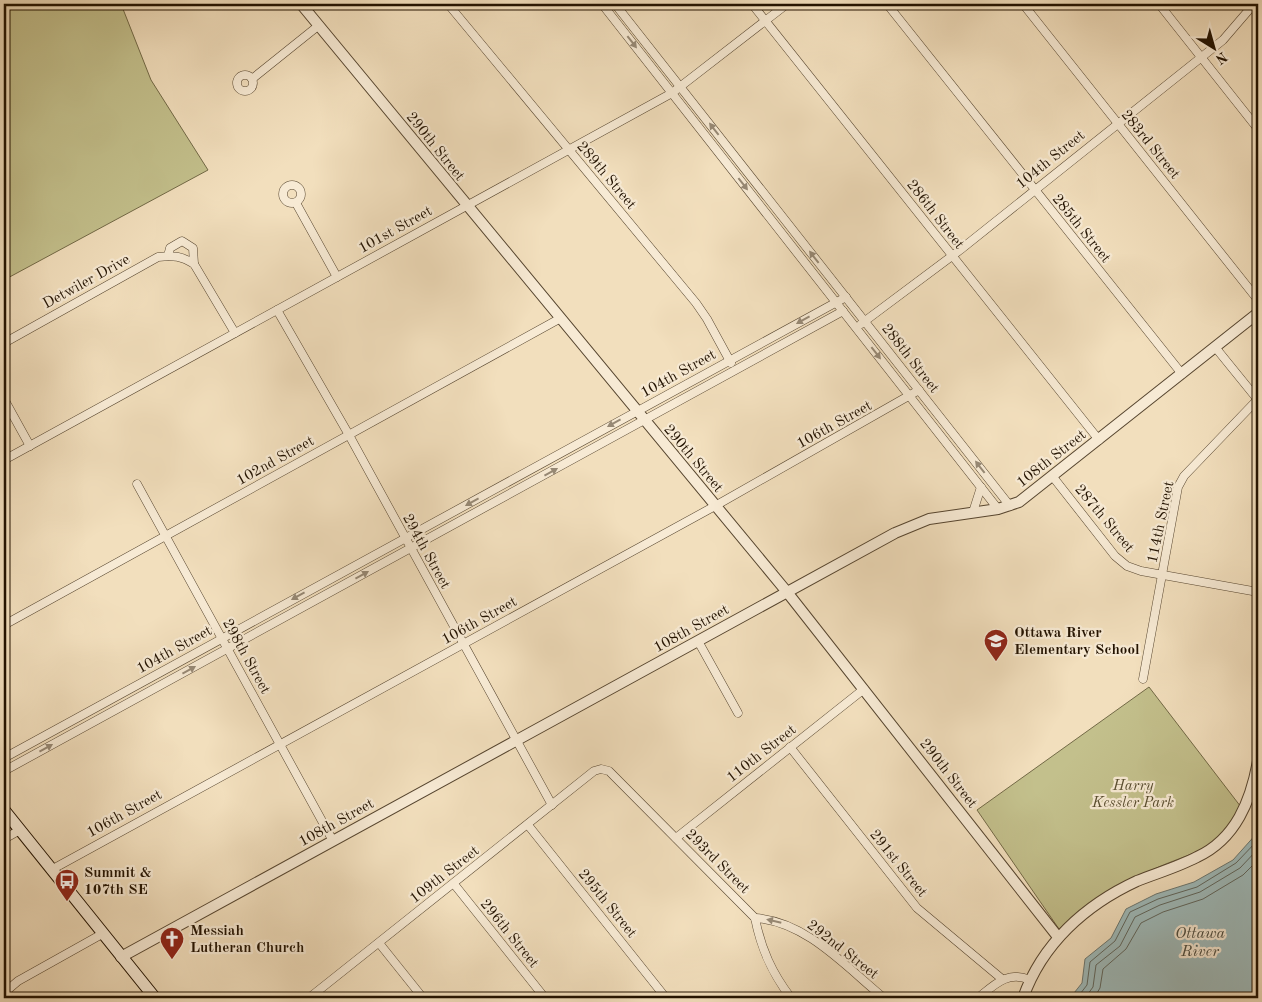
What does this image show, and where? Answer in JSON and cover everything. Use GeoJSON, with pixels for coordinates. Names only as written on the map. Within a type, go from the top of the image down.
{"type":"FeatureCollection","features":[{"type":"Feature","properties":{"kind":"main road"},"geometry":{"type":"LineString","coordinates":[[4,810],[154,998]]}},
{"type":"Feature","properties":{"kind":"street","name":"290th Street"},"geometry":{"type":"LineString","coordinates":[[301,4],[559,319],[787,592],[1058,937]]}},
{"type":"Feature","properties":{"kind":"street","name":"289th Street"},"geometry":{"type":"LineString","coordinates":[[448,4],[696,303],[735,370]]}},
{"type":"Feature","properties":{"kind":"street","name":"288th Street"},"geometry":{"type":"LineString","coordinates":[[602,4],[998,509]]}},
{"type":"Feature","properties":{"kind":"street","name":"288th Street"},"geometry":{"type":"LineString","coordinates":[[615,4],[1010,506]]}},
{"type":"Feature","properties":{"kind":"street","name":"286th Street"},"geometry":{"type":"LineString","coordinates":[[752,4],[1099,440]]}},
{"type":"Feature","properties":{"kind":"street","name":"101st Street"},"geometry":{"type":"LineString","coordinates":[[4,460],[672,93],[787,4]]}},
{"type":"Feature","properties":{"kind":"street","name":"285th Street"},"geometry":{"type":"LineString","coordinates":[[888,4],[1182,374]]}},
{"type":"Feature","properties":{"kind":"street","name":"283rd Street"},"geometry":{"type":"LineString","coordinates":[[1023,4],[1258,300]]}},
{"type":"Feature","properties":{"kind":"street"},"geometry":{"type":"LineString","coordinates":[[1159,4],[1258,129]]}},
{"type":"Feature","properties":{"kind":"street","name":"104th Street"},"geometry":{"type":"LineString","coordinates":[[855,327],[1034,190],[1231,32],[1254,4]]}},
{"type":"Feature","properties":{"kind":"street"},"geometry":{"type":"LineString","coordinates":[[252,79],[318,26]]}},
{"type":"Feature","properties":{"kind":"street"},"geometry":{"type":"LineString","coordinates":[[728,164],[736,158]]}},
{"type":"Feature","properties":{"kind":"street"},"geometry":{"type":"LineString","coordinates":[[296,202],[337,277]]}},
{"type":"Feature","properties":{"kind":"street"},"geometry":{"type":"LineString","coordinates":[[782,234],[791,227]]}},
{"type":"Feature","properties":{"kind":"street"},"geometry":{"type":"LineString","coordinates":[[168,256],[170,248],[182,241],[193,248],[194,264],[235,333]]}},
{"type":"Feature","properties":{"kind":"street","name":"Detwiler Drive"},"geometry":{"type":"LineString","coordinates":[[4,343],[158,257],[184,258],[194,264]]}},
{"type":"Feature","properties":{"kind":"street","name":"104th Street"},"geometry":{"type":"LineString","coordinates":[[4,758],[846,297]]}},
{"type":"Feature","properties":{"kind":"street","name":"294th Street"},"geometry":{"type":"LineString","coordinates":[[277,310],[349,436],[552,805]]}},
{"type":"Feature","properties":{"kind":"street","name":"104th Street"},"geometry":{"type":"LineString","coordinates":[[4,771],[843,311]]}},
{"type":"Feature","properties":{"kind":"street","name":"108th Street"},"geometry":{"type":"LineString","coordinates":[[121,957],[916,523],[940,516],[998,509],[1019,502],[1258,313]]}},
{"type":"Feature","properties":{"kind":"street","name":"102nd Street"},"geometry":{"type":"LineString","coordinates":[[4,625],[559,319]]}},
{"type":"Feature","properties":{"kind":"street"},"geometry":{"type":"LineString","coordinates":[[1216,347],[1258,400]]}},
{"type":"Feature","properties":{"kind":"street","name":"106th Street"},"geometry":{"type":"LineString","coordinates":[[51,870],[715,506],[911,397],[919,390]]}},
{"type":"Feature","properties":{"kind":"street"},"geometry":{"type":"LineString","coordinates":[[4,400],[30,446]]}},
{"type":"Feature","properties":{"kind":"street","name":"114th Street"},"geometry":{"type":"LineString","coordinates":[[1143,679],[1178,487],[1184,476],[1258,400]]}},
{"type":"Feature","properties":{"kind":"street"},"geometry":{"type":"LineString","coordinates":[[524,473],[530,483]]}},
{"type":"Feature","properties":{"kind":"street","name":"287th Street"},"geometry":{"type":"LineString","coordinates":[[1053,477],[1115,556],[1127,566],[1141,571],[1258,592]]}},
{"type":"Feature","properties":{"kind":"street","name":"298th Street"},"geometry":{"type":"LineString","coordinates":[[137,484],[332,841]]}},
{"type":"Feature","properties":{"kind":"street"},"geometry":{"type":"LineString","coordinates":[[972,512],[981,487]]}},
{"type":"Feature","properties":{"kind":"street"},"geometry":{"type":"LineString","coordinates":[[315,587],[320,598]]}},
{"type":"Feature","properties":{"kind":"street"},"geometry":{"type":"LineString","coordinates":[[698,641],[738,713]]}},
{"type":"Feature","properties":{"kind":"street","name":"110th Street"},"geometry":{"type":"LineString","coordinates":[[676,838],[864,689]]}},
{"type":"Feature","properties":{"kind":"street"},"geometry":{"type":"LineString","coordinates":[[100,706],[105,716]]}},
{"type":"Feature","properties":{"kind":"street","name":"291st Street"},"geometry":{"type":"LineString","coordinates":[[790,748],[913,904],[1002,979]]}},
{"type":"Feature","properties":{"kind":"street"},"geometry":{"type":"LineString","coordinates":[[1022,998],[1030,980],[1058,937],[1095,905],[1136,882],[1198,857],[1218,843],[1234,827],[1245,808],[1254,785],[1258,761]]}},
{"type":"Feature","properties":{"kind":"street","name":"293rd Street"},"geometry":{"type":"LineString","coordinates":[[594,771],[601,769],[609,771],[755,918]]}},
{"type":"Feature","properties":{"kind":"street","name":"109th Street"},"geometry":{"type":"LineString","coordinates":[[309,998],[594,771]]}},
{"type":"Feature","properties":{"kind":"street","name":"295th Street"},"geometry":{"type":"LineString","coordinates":[[528,825],[666,998]]}},
{"type":"Feature","properties":{"kind":"street"},"geometry":{"type":"LineString","coordinates":[[4,839],[20,830]]}},
{"type":"Feature","properties":{"kind":"street","name":"296th Street"},"geometry":{"type":"LineString","coordinates":[[454,884],[545,998]]}},
{"type":"Feature","properties":{"kind":"street"},"geometry":{"type":"LineString","coordinates":[[755,918],[760,945],[770,968],[791,998]]}},
{"type":"Feature","properties":{"kind":"street","name":"292nd Street"},"geometry":{"type":"LineString","coordinates":[[755,918],[785,924],[809,937],[884,998]]}},
{"type":"Feature","properties":{"kind":"street"},"geometry":{"type":"LineString","coordinates":[[4,993],[18,981],[102,934]]}},
{"type":"Feature","properties":{"kind":"street"},"geometry":{"type":"LineString","coordinates":[[379,943],[424,998]]}},
{"type":"Feature","properties":{"kind":"street"},"geometry":{"type":"LineString","coordinates":[[978,998],[1002,979],[1019,976],[1030,980]]}},
{"type":"Feature","properties":{"kind":"green space"},"geometry":{"type":"Polygon","coordinates":[[[4,4],[121,4],[151,80],[208,170],[4,280],[4,4]]]}},
{"type":"Feature","properties":{"kind":"green space","name":"Harry Kessler Park"},"geometry":{"type":"Polygon","coordinates":[[[1149,687],[1241,807],[1232,823],[1211,843],[1200,850],[1160,866],[1123,885],[1101,898],[1059,929],[977,810],[1149,687]]]}},
{"type":"Feature","properties":{"kind":"water","name":"Ottawa River"},"geometry":{"type":"Polygon","coordinates":[[[1258,832],[1258,998],[1070,998],[1082,983],[1085,959],[1111,938],[1126,909],[1156,894],[1194,882],[1233,860],[1258,832]]]}},
{"type":"Feature","properties":{"kind":"place","name":"Ottawa River Elementary School"},"geometry":{"type":"Point","coordinates":[996,662]}},
{"type":"Feature","properties":{"kind":"place","name":"Summit & 107th SE"},"geometry":{"type":"Point","coordinates":[67,902]}},
{"type":"Feature","properties":{"kind":"place","name":"Messiah Lutheran Church"},"geometry":{"type":"Point","coordinates":[172,960]}}]}
